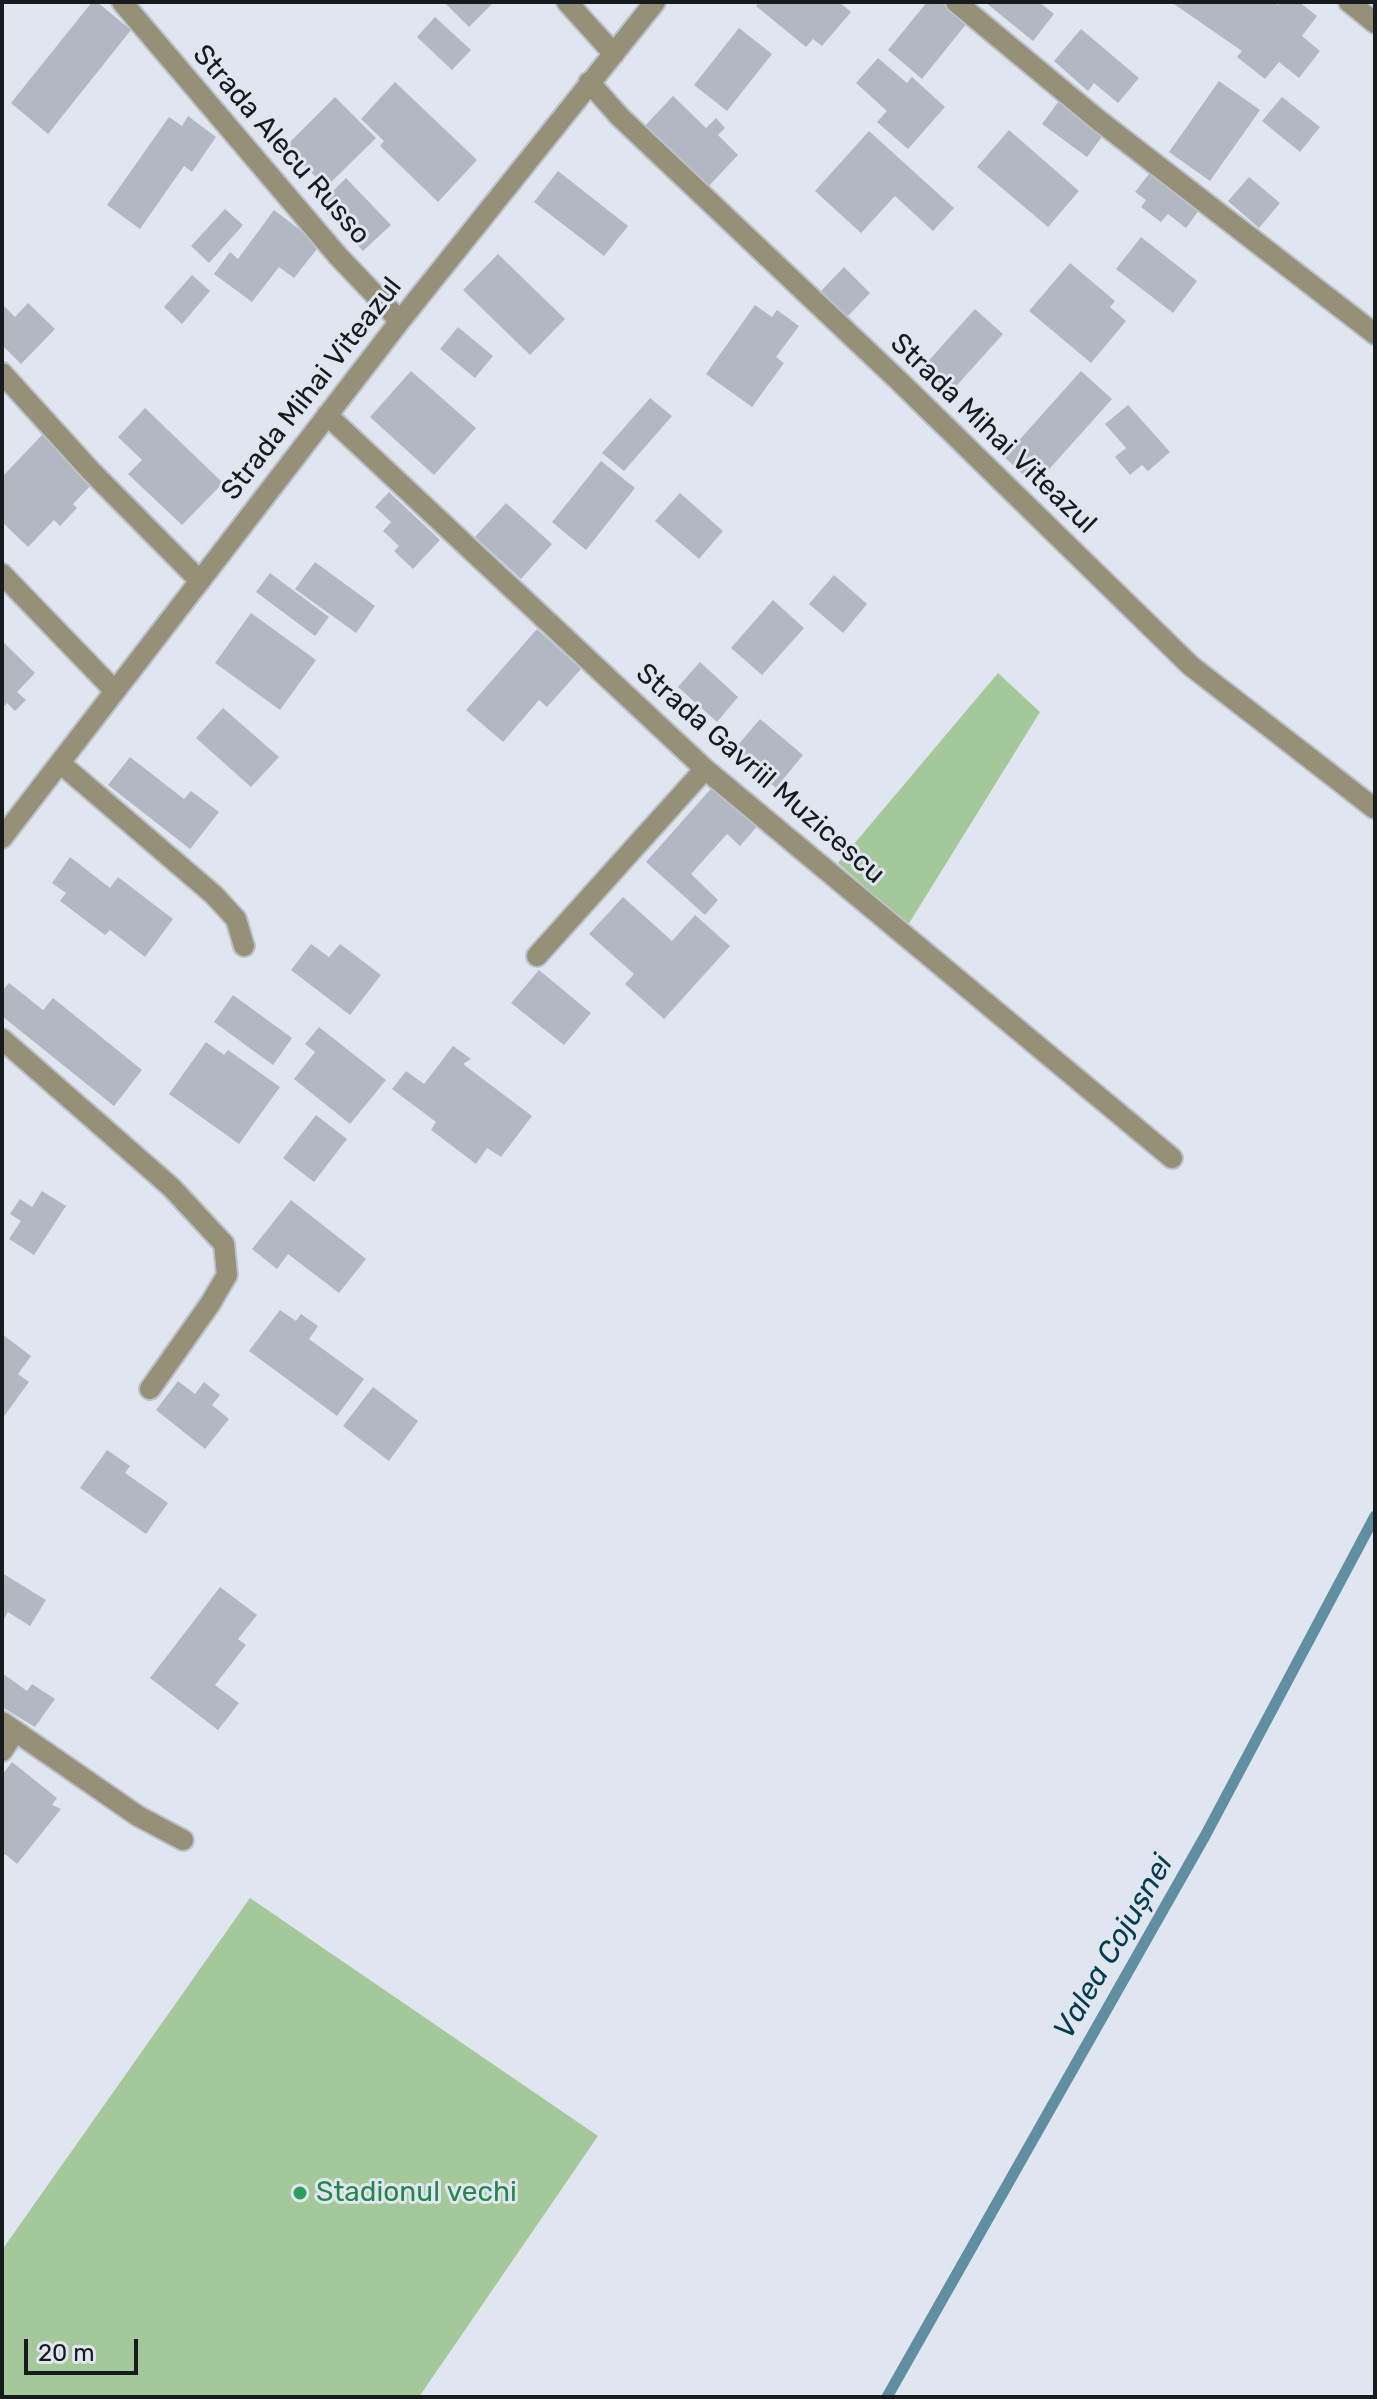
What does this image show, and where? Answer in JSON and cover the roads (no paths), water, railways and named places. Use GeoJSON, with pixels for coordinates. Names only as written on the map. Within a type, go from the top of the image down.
{"type":"FeatureCollection","features":[{"type":"Feature","properties":{"kind":"street","name":"Strada Alecu Russo"},"geometry":{"type":"LineString","coordinates":[[122,2],[338,256],[400,321]]}},
{"type":"Feature","properties":{"kind":"street"},"geometry":{"type":"LineString","coordinates":[[567,2],[614,54]]}},
{"type":"Feature","properties":{"kind":"street","name":"Strada Mihai Viteazul"},"geometry":{"type":"LineString","coordinates":[[2,838],[400,321],[655,2]]}},
{"type":"Feature","properties":{"kind":"street"},"geometry":{"type":"LineString","coordinates":[[956,2],[1097,119],[1375,334]]}},
{"type":"Feature","properties":{"kind":"street"},"geometry":{"type":"LineString","coordinates":[[1349,2],[1375,23]]}},
{"type":"Feature","properties":{"kind":"street","name":"Strada Mihai Viteazul"},"geometry":{"type":"LineString","coordinates":[[589,82],[620,117],[898,380],[1191,666],[1374,808]]}},
{"type":"Feature","properties":{"kind":"street"},"geometry":{"type":"LineString","coordinates":[[2,373],[91,471],[200,581]]}},
{"type":"Feature","properties":{"kind":"street","name":"Strada Gavriil Muzicescu"},"geometry":{"type":"LineString","coordinates":[[327,415],[705,769],[1172,1158]]}},
{"type":"Feature","properties":{"kind":"street"},"geometry":{"type":"LineString","coordinates":[[2,574],[114,690]]}},
{"type":"Feature","properties":{"kind":"street"},"geometry":{"type":"LineString","coordinates":[[60,763],[214,895],[236,919],[244,946]]}},
{"type":"Feature","properties":{"kind":"street"},"geometry":{"type":"LineString","coordinates":[[537,956],[705,769]]}},
{"type":"Feature","properties":{"kind":"street"},"geometry":{"type":"LineString","coordinates":[[2,1039],[171,1187],[224,1244],[227,1275],[150,1389]]}},
{"type":"Feature","properties":{"kind":"street"},"geometry":{"type":"LineString","coordinates":[[2,1751],[9,1727],[138,1816],[183,1840]]}},
{"type":"Feature","properties":{"kind":"waterway","name":"Valea Cojușnei"},"geometry":{"type":"LineString","coordinates":[[887,2397],[1205,1836],[1375,1516]]}},
{"type":"Feature","properties":{"kind":"place","name":"Stadionul vechi"},"geometry":{"type":"Point","coordinates":[300,2193]}}]}
